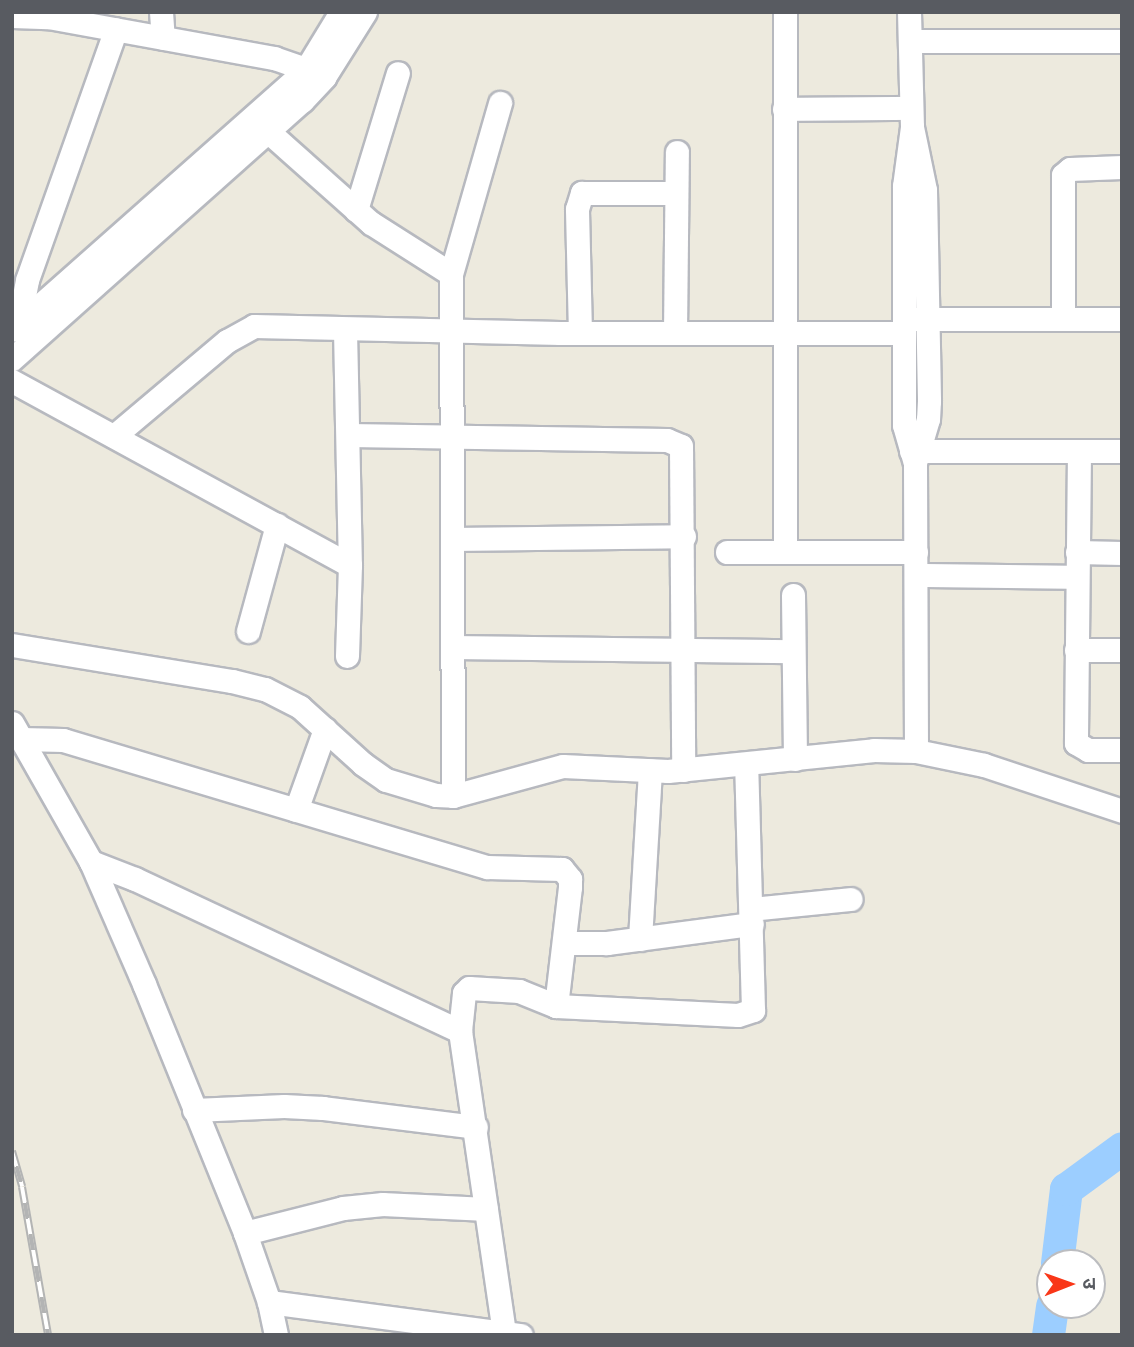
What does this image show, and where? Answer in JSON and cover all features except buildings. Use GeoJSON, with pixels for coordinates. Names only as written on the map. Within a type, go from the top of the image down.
{"type":"FeatureCollection","features":[{"type":"Feature","properties":{"kind":"street"},"geometry":{"type":"LineString","coordinates":[[160,12],[163,38]]}},
{"type":"Feature","properties":{"kind":"street"},"geometry":{"type":"LineString","coordinates":[[316,72],[341,12]]}},
{"type":"Feature","properties":{"kind":"street"},"geometry":{"type":"LineString","coordinates":[[12,359],[26,328],[261,124],[316,72],[365,12]]}},
{"type":"Feature","properties":{"kind":"street"},"geometry":{"type":"LineString","coordinates":[[785,12],[785,552]]}},
{"type":"Feature","properties":{"kind":"street"},"geometry":{"type":"LineString","coordinates":[[909,12],[911,118],[904,186],[904,425],[915,455]]}},
{"type":"Feature","properties":{"kind":"street"},"geometry":{"type":"LineString","coordinates":[[12,16],[48,17],[116,29],[316,72]]}},
{"type":"Feature","properties":{"kind":"street"},"geometry":{"type":"LineString","coordinates":[[26,328],[23,301],[27,280],[116,29]]}},
{"type":"Feature","properties":{"kind":"street"},"geometry":{"type":"LineString","coordinates":[[910,41],[1122,41]]}},
{"type":"Feature","properties":{"kind":"street"},"geometry":{"type":"LineString","coordinates":[[356,210],[398,73]]}},
{"type":"Feature","properties":{"kind":"street"},"geometry":{"type":"LineString","coordinates":[[453,796],[451,274],[500,103]]}},
{"type":"Feature","properties":{"kind":"street"},"geometry":{"type":"LineString","coordinates":[[784,109],[911,118]]}},
{"type":"Feature","properties":{"kind":"street"},"geometry":{"type":"LineString","coordinates":[[911,118],[924,172],[929,401],[915,455],[916,751]]}},
{"type":"Feature","properties":{"kind":"street"},"geometry":{"type":"LineString","coordinates":[[261,124],[356,210],[388,235],[451,274]]}},
{"type":"Feature","properties":{"kind":"street"},"geometry":{"type":"LineString","coordinates":[[675,333],[677,152]]}},
{"type":"Feature","properties":{"kind":"street"},"geometry":{"type":"LineString","coordinates":[[1063,319],[1062,175],[1070,169],[1122,167]]}},
{"type":"Feature","properties":{"kind":"street"},"geometry":{"type":"LineString","coordinates":[[580,333],[577,209],[582,192],[676,193]]}},
{"type":"Feature","properties":{"kind":"street"},"geometry":{"type":"LineString","coordinates":[[114,436],[238,333],[269,325],[345,330],[785,334],[904,326],[928,319],[1122,318]]}},
{"type":"Feature","properties":{"kind":"street"},"geometry":{"type":"LineString","coordinates":[[345,330],[350,565],[347,656]]}},
{"type":"Feature","properties":{"kind":"street"},"geometry":{"type":"LineString","coordinates":[[12,381],[350,565]]}},
{"type":"Feature","properties":{"kind":"street"},"geometry":{"type":"LineString","coordinates":[[349,435],[674,442],[681,446],[684,455],[683,771]]}},
{"type":"Feature","properties":{"kind":"street"},"geometry":{"type":"LineString","coordinates":[[1079,452],[1076,743],[1088,750],[1122,750]]}},
{"type":"Feature","properties":{"kind":"street"},"geometry":{"type":"LineString","coordinates":[[915,455],[1122,452]]}},
{"type":"Feature","properties":{"kind":"street"},"geometry":{"type":"LineString","coordinates":[[248,631],[276,525]]}},
{"type":"Feature","properties":{"kind":"street"},"geometry":{"type":"LineString","coordinates":[[452,539],[684,536]]}},
{"type":"Feature","properties":{"kind":"street"},"geometry":{"type":"LineString","coordinates":[[727,552],[916,552]]}},
{"type":"Feature","properties":{"kind":"street"},"geometry":{"type":"LineString","coordinates":[[1077,552],[1122,553]]}},
{"type":"Feature","properties":{"kind":"street"},"geometry":{"type":"LineString","coordinates":[[916,575],[1077,577]]}},
{"type":"Feature","properties":{"kind":"street"},"geometry":{"type":"LineString","coordinates":[[793,595],[795,759]]}},
{"type":"Feature","properties":{"kind":"street"},"geometry":{"type":"LineString","coordinates":[[12,645],[254,686],[300,706],[386,780],[410,789],[453,796],[563,766],[683,771],[874,750],[916,751],[985,765],[1122,811]]}},
{"type":"Feature","properties":{"kind":"street"},"geometry":{"type":"LineString","coordinates":[[452,647],[793,651]]}},
{"type":"Feature","properties":{"kind":"street"},"geometry":{"type":"LineString","coordinates":[[1076,650],[1122,650]]}},
{"type":"Feature","properties":{"kind":"street"},"geometry":{"type":"LineString","coordinates":[[296,810],[325,729]]}},
{"type":"Feature","properties":{"kind":"street"},"geometry":{"type":"LineString","coordinates":[[17,731],[63,740],[487,866],[562,869],[570,879],[570,887],[556,1006]]}},
{"type":"Feature","properties":{"kind":"street"},"geometry":{"type":"LineString","coordinates":[[17,731],[91,862],[245,1233],[269,1302],[276,1335]]}},
{"type":"Feature","properties":{"kind":"street"},"geometry":{"type":"LineString","coordinates":[[269,1302],[512,1333],[486,1209],[460,1031],[464,993],[469,988],[519,991],[556,1006],[747,1014],[754,1002],[747,765]]}},
{"type":"Feature","properties":{"kind":"street"},"geometry":{"type":"LineString","coordinates":[[639,939],[650,770]]}},
{"type":"Feature","properties":{"kind":"street"},"geometry":{"type":"LineString","coordinates":[[91,862],[135,879],[460,1031]]}},
{"type":"Feature","properties":{"kind":"street"},"geometry":{"type":"LineString","coordinates":[[564,943],[639,939],[851,899]]}},
{"type":"Feature","properties":{"kind":"street"},"geometry":{"type":"LineString","coordinates":[[194,1111],[284,1106],[323,1108],[476,1127]]}},
{"type":"Feature","properties":{"kind":"street"},"geometry":{"type":"LineString","coordinates":[[245,1233],[343,1208],[383,1204],[486,1209]]}},
{"type":"Feature","properties":{"kind":"waterway"},"geometry":{"type":"LineString","coordinates":[[1059,1249],[1066,1189],[1122,1148]]}},
{"type":"Feature","properties":{"kind":"waterway"},"geometry":{"type":"LineString","coordinates":[[1048,1335],[1050,1319]]}},
{"type":"Feature","properties":{"kind":"railway"},"geometry":{"type":"LineString","coordinates":[[12,1151],[22,1187],[48,1335]]}}]}
